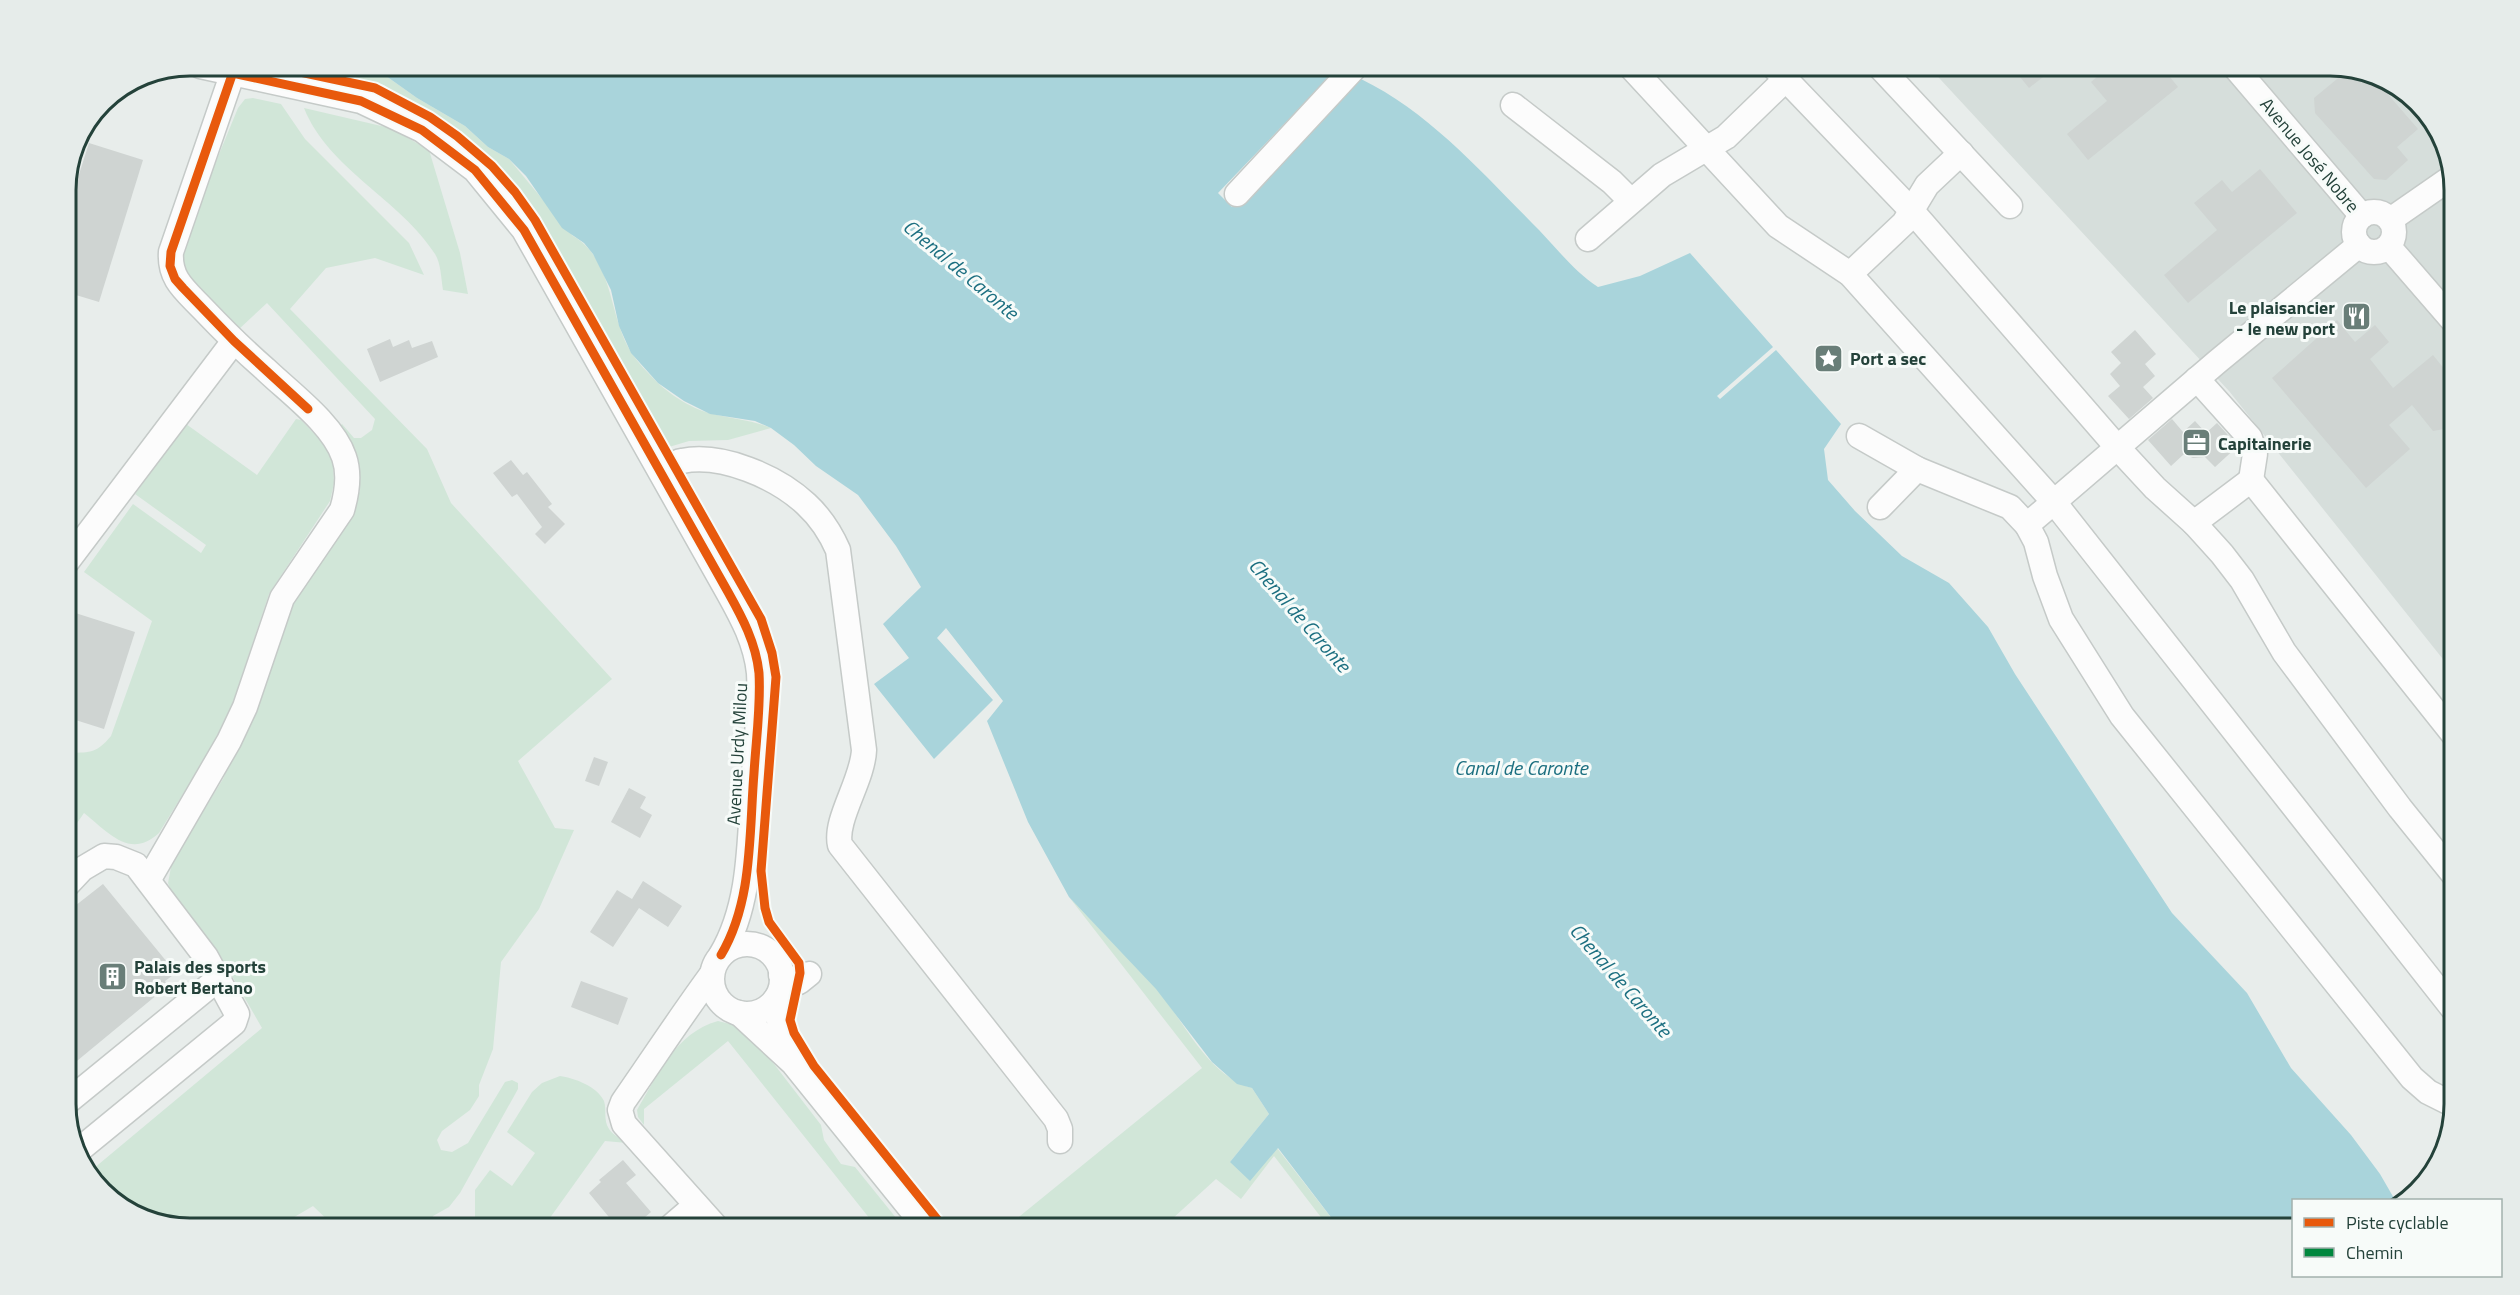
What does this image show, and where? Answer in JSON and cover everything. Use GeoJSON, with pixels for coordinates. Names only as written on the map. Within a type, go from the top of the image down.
{"type":"FeatureCollection","features":[{"type":"Feature","properties":{"kind":"street"},"geometry":{"type":"LineString","coordinates":[[1237,194],[1346,76]]}},
{"type":"Feature","properties":{"kind":"street"},"geometry":{"type":"LineString","coordinates":[[1640,76],[1778,226],[1850,274],[2054,502],[2444,997]]}},
{"type":"Feature","properties":{"kind":"street"},"geometry":{"type":"LineString","coordinates":[[1587,239],[1672,167],[1726,137],[1776,76]]}},
{"type":"Feature","properties":{"kind":"street"},"geometry":{"type":"LineString","coordinates":[[1782,76],[1912,211],[2117,447],[2155,488],[2194,523],[2242,580],[2284,652],[2400,808],[2444,862]]}},
{"type":"Feature","properties":{"kind":"street"},"geometry":{"type":"LineString","coordinates":[[1889,76],[2010,206]]}},
{"type":"Feature","properties":{"kind":"street","name":"Avenue José Nobre"},"geometry":{"type":"LineString","coordinates":[[2243,76],[2362,216]]}},
{"type":"Feature","properties":{"kind":"street"},"geometry":{"type":"LineString","coordinates":[[149,879],[230,741],[245,707],[282,598],[342,510],[347,494],[344,457],[327,429],[234,341],[183,288],[170,266],[171,252],[231,77]]}},
{"type":"Feature","properties":{"kind":"street","name":"Avenue Urdy Milou"},"geometry":{"type":"LineString","coordinates":[[242,77],[361,101],[422,130],[475,170],[524,230],[732,599],[754,648],[759,672],[759,710],[745,892],[734,930],[716,965],[683,1012],[674,1030]]}},
{"type":"Feature","properties":{"kind":"street"},"geometry":{"type":"LineString","coordinates":[[1513,105],[1612,182],[1632,201]]}},
{"type":"Feature","properties":{"kind":"street"},"geometry":{"type":"LineString","coordinates":[[1850,274],[1881,247],[1912,211],[1927,185],[1961,153]]}},
{"type":"Feature","properties":{"kind":"street"},"geometry":{"type":"LineString","coordinates":[[2390,220],[2443,183]]}},
{"type":"Feature","properties":{"kind":"street"},"geometry":{"type":"LineString","coordinates":[[2377,213],[2390,220],[2394,236],[2389,247],[2370,252],[2359,245],[2355,239],[2355,227],[2362,216],[2377,213]]}},
{"type":"Feature","properties":{"kind":"street"},"geometry":{"type":"LineString","coordinates":[[2027,525],[2217,362],[2359,245]]}},
{"type":"Feature","properties":{"kind":"street"},"geometry":{"type":"LineString","coordinates":[[2389,247],[2443,309]]}},
{"type":"Feature","properties":{"kind":"street"},"geometry":{"type":"LineString","coordinates":[[77,548],[234,341]]}},
{"type":"Feature","properties":{"kind":"street"},"geometry":{"type":"LineString","coordinates":[[2194,523],[2251,480],[2255,454],[2250,438],[2197,379]]}},
{"type":"Feature","properties":{"kind":"street"},"geometry":{"type":"LineString","coordinates":[[1859,436],[1917,469],[2010,507],[2027,525],[2036,542],[2045,576],[2061,619],[2122,716],[2412,1078],[2428,1092],[2444,1100]]}},
{"type":"Feature","properties":{"kind":"street"},"geometry":{"type":"LineString","coordinates":[[662,472],[682,461],[721,461],[747,468],[798,497],[808,506],[834,542],[838,550],[864,750],[863,764],[839,830],[840,845],[1056,1119],[1060,1129],[1060,1141]]}},
{"type":"Feature","properties":{"kind":"street"},"geometry":{"type":"LineString","coordinates":[[1880,507],[1917,469]]}},
{"type":"Feature","properties":{"kind":"street"},"geometry":{"type":"LineString","coordinates":[[2251,480],[2444,722]]}},
{"type":"Feature","properties":{"kind":"street"},"geometry":{"type":"LineString","coordinates":[[77,874],[104,856],[125,859],[136,865],[149,879],[206,957],[237,1014],[234,1023],[85,1145]]}},
{"type":"Feature","properties":{"kind":"street","name":"Avenue Urdy Milou"},"geometry":{"type":"LineString","coordinates":[[745,892],[763,947]]}},
{"type":"Feature","properties":{"kind":"street"},"geometry":{"type":"LineString","coordinates":[[708,1218],[624,1124],[620,1110],[623,1102],[674,1030],[700,1012],[712,1008],[735,1011],[760,1011],[775,1000],[782,986],[781,968],[775,957],[763,947],[743,943],[729,948],[716,965],[714,991],[721,1002],[735,1011],[793,1063],[918,1218]]}},
{"type":"Feature","properties":{"kind":"street"},"geometry":{"type":"LineString","coordinates":[[781,975],[799,982],[809,974]]}},
{"type":"Feature","properties":{"kind":"street"},"geometry":{"type":"LineString","coordinates":[[77,1094],[218,979]]}},
{"type":"Feature","properties":{"kind":"street"},"geometry":{"type":"LineString","coordinates":[[775,1000],[783,1037],[793,1063]]}},
{"type":"Feature","properties":{"kind":"street"},"geometry":{"type":"LineString","coordinates":[[681,1218],[696,1205]]}},
{"type":"Feature","properties":{"kind":"shaded area"},"geometry":{"type":"Polygon","coordinates":[[[1937,76],[2344,77],[2380,88],[2405,105],[2415,115],[2432,140],[2443,183],[2444,660],[2229,391],[1937,76]]]}},
{"type":"Feature","properties":{"kind":"green space"},"geometry":{"type":"Polygon","coordinates":[[[347,77],[387,77],[417,98],[465,126],[488,147],[509,159],[573,236],[586,246],[596,259],[609,289],[624,337],[634,356],[658,383],[670,393],[698,409],[771,428],[728,440],[689,441],[669,447],[540,220],[518,191],[468,140],[384,85],[347,77]]]}},
{"type":"Feature","properties":{"kind":"green space"},"geometry":{"type":"Polygon","coordinates":[[[253,98],[281,104],[305,139],[409,243],[424,275],[375,258],[326,268],[290,309],[427,449],[451,503],[612,679],[518,761],[555,828],[574,830],[539,909],[501,962],[493,1049],[479,1085],[479,1096],[470,1110],[442,1131],[437,1140],[441,1150],[452,1152],[468,1143],[505,1082],[512,1080],[518,1083],[518,1089],[460,1193],[449,1207],[432,1218],[326,1218],[313,1206],[293,1218],[168,1216],[140,1207],[127,1199],[105,1180],[95,1167],[262,1028],[221,957],[173,897],[168,883],[172,862],[223,779],[292,603],[351,510],[360,491],[357,473],[338,428],[342,424],[354,438],[361,438],[372,430],[375,419],[267,303],[238,330],[189,281],[178,254],[238,108],[245,99],[253,98]]]}},
{"type":"Feature","properties":{"kind":"green space"},"geometry":{"type":"Polygon","coordinates":[[[304,108],[390,128],[429,150],[460,253],[468,294],[443,290],[437,258],[421,235],[330,149],[315,130],[304,108]]]}},
{"type":"Feature","properties":{"kind":"green space"},"geometry":{"type":"Polygon","coordinates":[[[296,419],[301,420],[326,446],[333,464],[334,483],[330,501],[269,594],[233,702],[210,750],[159,833],[148,841],[129,844],[111,835],[84,813],[77,823],[77,753],[100,747],[111,736],[152,621],[84,572],[133,504],[201,553],[206,545],[135,494],[186,424],[257,475],[296,419]]]}},
{"type":"Feature","properties":{"kind":"green space"},"geometry":{"type":"Polygon","coordinates":[[[1069,897],[1155,987],[1209,1059],[1236,1081],[1252,1088],[1269,1114],[1230,1162],[1277,1148],[1331,1218],[1322,1218],[1274,1156],[1241,1199],[1216,1179],[1173,1218],[1018,1218],[1202,1068],[1069,897]]]}},
{"type":"Feature","properties":{"kind":"green space"},"geometry":{"type":"Polygon","coordinates":[[[718,1021],[734,1025],[745,1033],[774,1064],[821,1125],[824,1140],[841,1164],[855,1167],[896,1218],[869,1218],[728,1041],[644,1109],[644,1125],[638,1117],[637,1110],[661,1070],[679,1045],[703,1027],[718,1021]]]}},
{"type":"Feature","properties":{"kind":"green space"},"geometry":{"type":"Polygon","coordinates":[[[560,1076],[591,1087],[604,1101],[609,1129],[627,1143],[605,1141],[550,1218],[475,1218],[475,1190],[490,1170],[512,1186],[535,1153],[507,1132],[532,1092],[542,1083],[560,1076]]]}},
{"type":"Feature","properties":{"kind":"water","name":"Canal de Caronte"},"geometry":{"type":"Polygon","coordinates":[[[1330,76],[1218,193],[1232,207],[1361,79],[1387,93],[1434,127],[1477,167],[1574,268],[1598,287],[1640,276],[1690,253],[1773,347],[1717,396],[1720,399],[1776,350],[1841,424],[1824,449],[1828,480],[1855,511],[1902,556],[1949,583],[1988,627],[2015,674],[2172,913],[2247,993],[2291,1068],[2351,1135],[2380,1174],[2394,1198],[2292,1199],[2292,1218],[1332,1218],[1278,1148],[1250,1181],[1230,1162],[1269,1114],[1252,1088],[1237,1084],[1212,1062],[1156,989],[1069,897],[1028,822],[987,721],[1003,701],[946,628],[937,638],[993,700],[934,759],[874,684],[909,658],[883,624],[921,587],[896,546],[858,495],[816,466],[794,445],[771,428],[755,421],[710,414],[684,401],[658,383],[631,353],[619,326],[611,290],[593,254],[584,243],[562,228],[526,176],[509,159],[488,147],[465,126],[417,98],[387,77],[1330,76]]]}},
{"type":"Feature","properties":{"kind":"building"},"geometry":{"type":"Polygon","coordinates":[[[2019,76],[2044,76],[2029,88],[2019,76]]]}},
{"type":"Feature","properties":{"kind":"building"},"geometry":{"type":"Polygon","coordinates":[[[2098,76],[2169,76],[2178,87],[2088,160],[2067,134],[2107,101],[2091,82],[2098,76]]]}},
{"type":"Feature","properties":{"kind":"building"},"geometry":{"type":"Polygon","coordinates":[[[2340,77],[2359,80],[2385,91],[2418,129],[2397,147],[2408,160],[2386,180],[2374,179],[2315,113],[2314,98],[2340,77]]]}},
{"type":"Feature","properties":{"kind":"building"},"geometry":{"type":"Polygon","coordinates":[[[89,143],[143,160],[99,302],[77,295],[77,181],[89,143]]]}},
{"type":"Feature","properties":{"kind":"building"},"geometry":{"type":"Polygon","coordinates":[[[2260,169],[2297,213],[2188,303],[2164,275],[2217,230],[2194,203],[2222,180],[2232,192],[2260,169]]]}},
{"type":"Feature","properties":{"kind":"building"},"geometry":{"type":"Polygon","coordinates":[[[2337,320],[2355,342],[2375,325],[2389,342],[2370,359],[2393,388],[2433,355],[2443,368],[2443,429],[2433,431],[2412,405],[2389,425],[2410,449],[2366,488],[2272,378],[2337,320]]]}},
{"type":"Feature","properties":{"kind":"building"},"geometry":{"type":"Polygon","coordinates":[[[2135,330],[2156,354],[2145,364],[2155,376],[2143,387],[2153,398],[2129,419],[2108,396],[2120,386],[2110,374],[2121,363],[2111,352],[2135,330]]]}},
{"type":"Feature","properties":{"kind":"building"},"geometry":{"type":"Polygon","coordinates":[[[390,339],[393,347],[409,340],[412,348],[432,341],[438,357],[380,382],[367,349],[390,339]]]}},
{"type":"Feature","properties":{"kind":"building"},"geometry":{"type":"Polygon","coordinates":[[[2172,419],[2183,432],[2195,421],[2206,433],[2217,423],[2238,446],[2215,467],[2205,457],[2193,458],[2184,454],[2171,466],[2148,440],[2172,419]]]}},
{"type":"Feature","properties":{"kind":"building"},"geometry":{"type":"Polygon","coordinates":[[[511,460],[523,475],[527,472],[552,504],[548,507],[565,524],[545,544],[535,534],[542,527],[517,494],[512,497],[493,473],[511,460]]]}},
{"type":"Feature","properties":{"kind":"building"},"geometry":{"type":"Polygon","coordinates":[[[77,614],[135,632],[104,729],[77,720],[77,614]]]}},
{"type":"Feature","properties":{"kind":"building"},"geometry":{"type":"Polygon","coordinates":[[[594,757],[608,762],[599,786],[585,781],[594,757]]]}},
{"type":"Feature","properties":{"kind":"building"},"geometry":{"type":"Polygon","coordinates":[[[629,788],[646,797],[640,808],[652,815],[640,838],[611,822],[629,788]]]}},
{"type":"Feature","properties":{"kind":"building"},"geometry":{"type":"Polygon","coordinates":[[[643,881],[682,906],[668,927],[639,908],[613,947],[590,932],[617,890],[632,899],[643,881]]]}},
{"type":"Feature","properties":{"kind":"building","name":"Palais des sports Robert Bertano"},"geometry":{"type":"Polygon","coordinates":[[[103,884],[176,973],[165,981],[167,985],[158,994],[77,1061],[77,904],[103,884]]]}},
{"type":"Feature","properties":{"kind":"building"},"geometry":{"type":"Polygon","coordinates":[[[581,981],[628,998],[618,1025],[571,1007],[581,981]]]}},
{"type":"Feature","properties":{"kind":"building"},"geometry":{"type":"Polygon","coordinates":[[[623,1160],[636,1175],[626,1183],[651,1212],[644,1218],[610,1218],[589,1193],[601,1182],[599,1180],[623,1160]]]}},
{"type":"Feature","properties":{"kind":"cycle path"},"geometry":{"type":"LineString","coordinates":[[231,77],[171,252],[170,266],[175,279],[234,341],[308,409]]}},
{"type":"Feature","properties":{"kind":"cycle path"},"geometry":{"type":"LineString","coordinates":[[250,77],[361,101],[422,130],[475,170],[524,230],[733,601],[755,651],[759,673],[759,698],[748,867],[739,912],[721,955]]}},
{"type":"Feature","properties":{"kind":"cycle path"},"geometry":{"type":"LineString","coordinates":[[323,77],[375,88],[430,117],[457,136],[492,166],[515,192],[535,220],[761,619],[772,653],[776,677],[761,871],[769,922],[799,963],[800,973],[790,1020],[794,1033],[814,1066],[936,1218]]}},
{"type":"Feature","properties":{"kind":"place","name":"Le plaisancier - le new port"},"geometry":{"type":"Point","coordinates":[2356,317]}},
{"type":"Feature","properties":{"kind":"place","name":"Port a sec"},"geometry":{"type":"Point","coordinates":[1829,358]}},
{"type":"Feature","properties":{"kind":"place","name":"Capitainerie"},"geometry":{"type":"Point","coordinates":[2197,443]}},
{"type":"Feature","properties":{"kind":"place","name":"Palais des sports Robert Bertano"},"geometry":{"type":"Point","coordinates":[113,976]}},
{"type":"Feature","properties":{"kind":"water label","name":"Chenal de Caronte"},"geometry":{"type":"Point","coordinates":[961,269]}},
{"type":"Feature","properties":{"kind":"water label","name":"Chenal de Caronte"},"geometry":{"type":"Point","coordinates":[1300,615]}},
{"type":"Feature","properties":{"kind":"water label","name":"Chenal de Caronte"},"geometry":{"type":"Point","coordinates":[1621,980]}}]}
